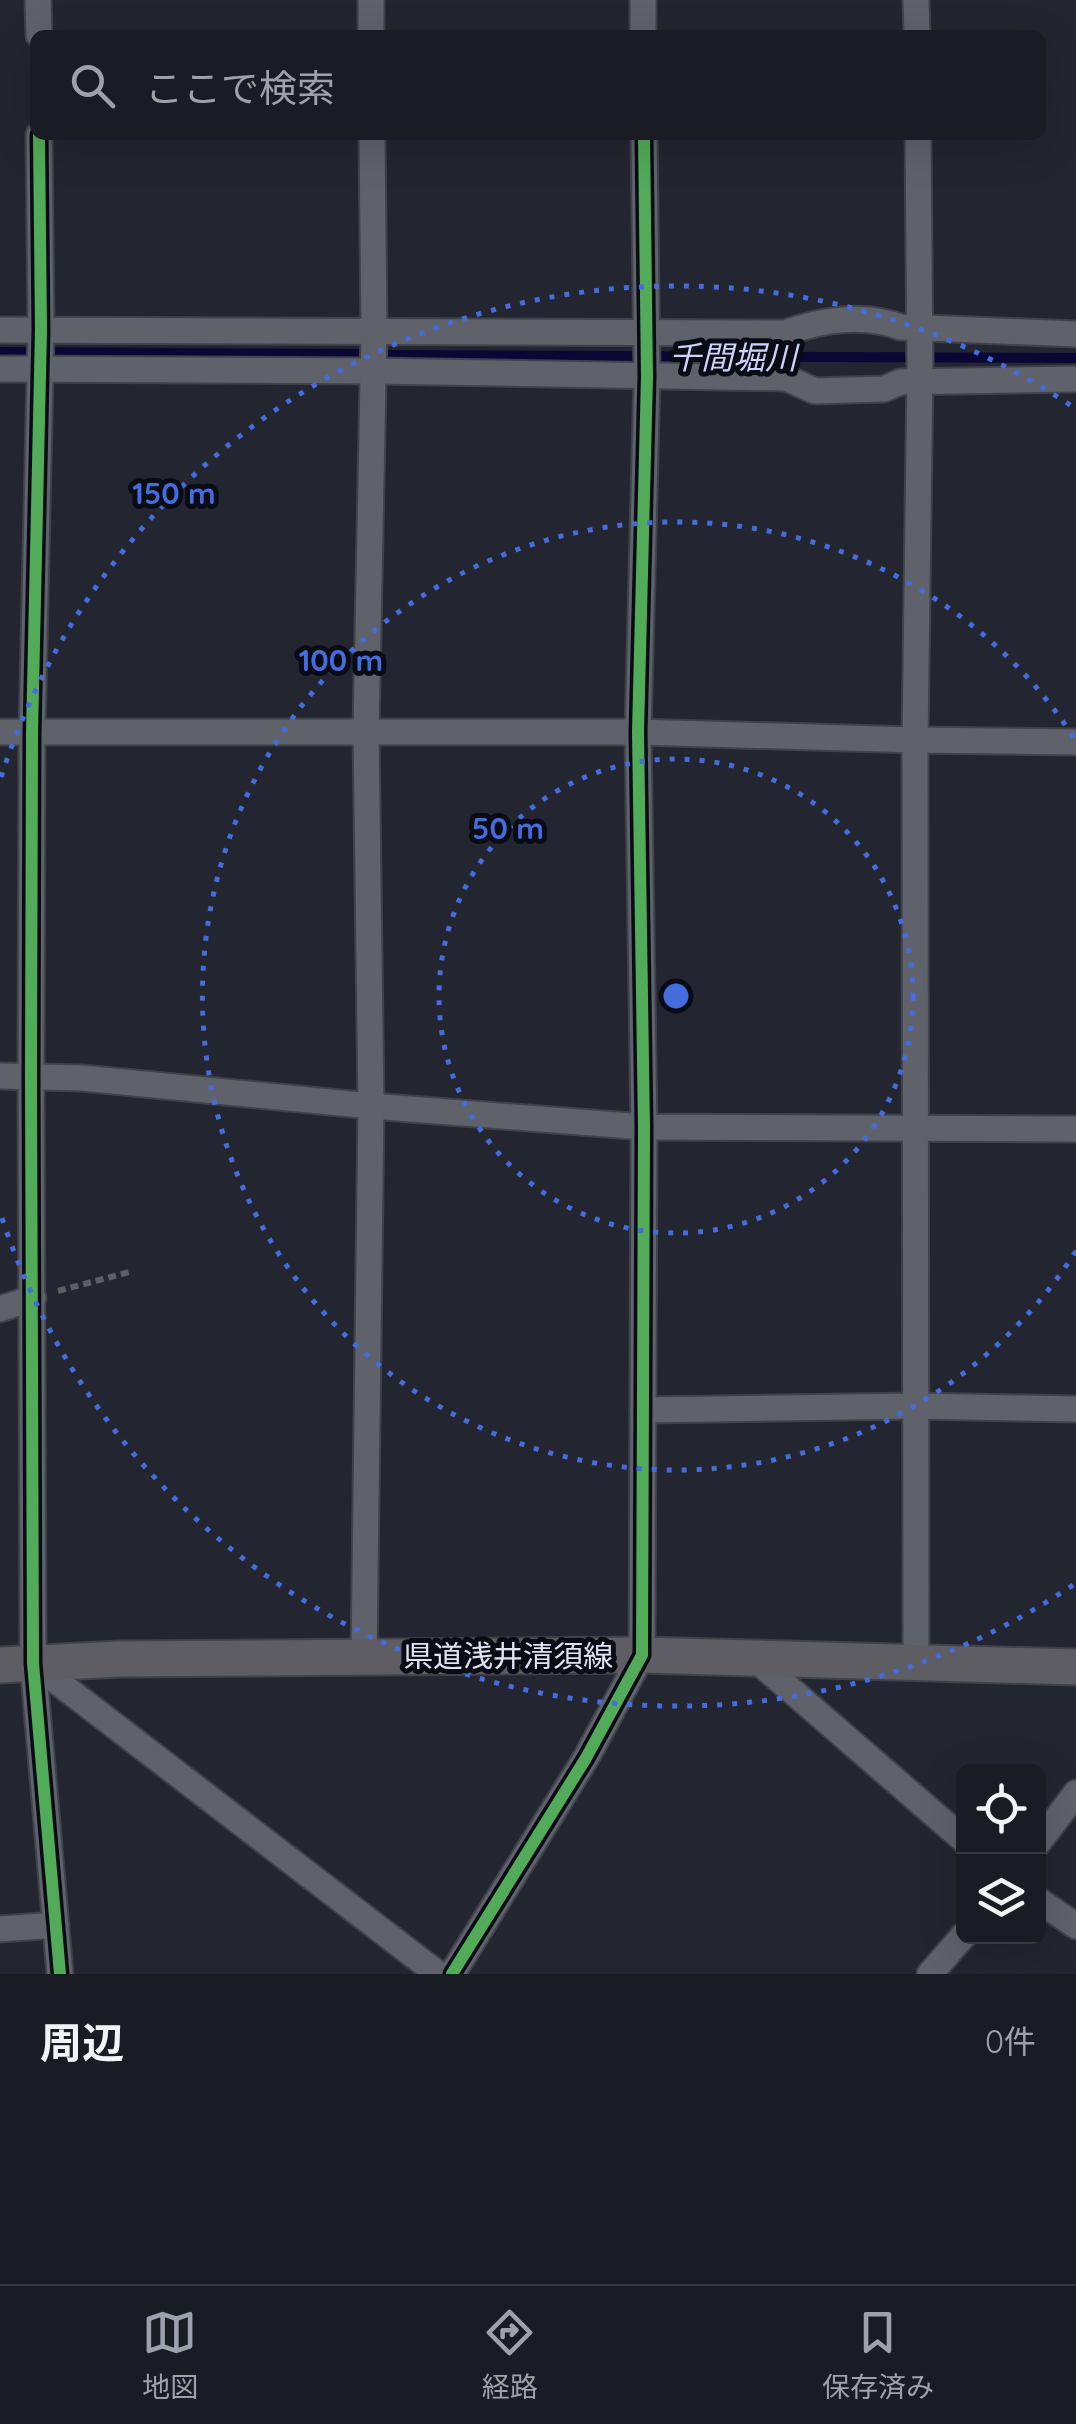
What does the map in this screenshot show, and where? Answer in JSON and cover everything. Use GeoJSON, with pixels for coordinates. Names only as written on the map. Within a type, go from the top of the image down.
{"type":"FeatureCollection","features":[{"type":"Feature","properties":{"kind":"main road","name":"県道浅井清須線"},"geometry":{"type":"LineString","coordinates":[[16,1664],[118,1659],[642,1655],[1076,1667]]}},
{"type":"Feature","properties":{"kind":"street"},"geometry":{"type":"LineString","coordinates":[[38,0],[38,30]]}},
{"type":"Feature","properties":{"kind":"street"},"geometry":{"type":"LineString","coordinates":[[371,0],[371,30]]}},
{"type":"Feature","properties":{"kind":"street"},"geometry":{"type":"LineString","coordinates":[[643,0],[643,30]]}},
{"type":"Feature","properties":{"kind":"street"},"geometry":{"type":"LineString","coordinates":[[916,0],[917,30]]}},
{"type":"Feature","properties":{"kind":"street"},"geometry":{"type":"LineString","coordinates":[[40,140],[41,350],[32,733],[33,1298],[16,1664],[60,1974]]}},
{"type":"Feature","properties":{"kind":"street"},"geometry":{"type":"LineString","coordinates":[[364,1657],[372,1106],[366,730],[374,330],[372,140]]}},
{"type":"Feature","properties":{"kind":"street"},"geometry":{"type":"LineString","coordinates":[[452,1974],[586,1758],[642,1655],[644,1128],[638,732],[647,372],[644,140]]}},
{"type":"Feature","properties":{"kind":"street"},"geometry":{"type":"LineString","coordinates":[[916,1664],[918,140]]}},
{"type":"Feature","properties":{"kind":"street"},"geometry":{"type":"LineString","coordinates":[[0,369],[41,350],[374,330],[647,336],[785,333],[814,322],[883,320],[920,335],[1076,334]]}},
{"type":"Feature","properties":{"kind":"street"},"geometry":{"type":"LineString","coordinates":[[0,330],[41,350],[373,371],[647,372],[786,378],[815,391],[884,389],[920,377],[1076,379]]}},
{"type":"Feature","properties":{"kind":"street"},"geometry":{"type":"LineString","coordinates":[[0,732],[638,732],[1076,742]]}},
{"type":"Feature","properties":{"kind":"street"},"geometry":{"type":"LineString","coordinates":[[0,1076],[82,1078],[644,1128],[1076,1129]]}},
{"type":"Feature","properties":{"kind":"street"},"geometry":{"type":"LineString","coordinates":[[0,1309],[33,1298]]}},
{"type":"Feature","properties":{"kind":"street"},"geometry":{"type":"LineString","coordinates":[[643,1410],[916,1406],[1076,1409]]}},
{"type":"Feature","properties":{"kind":"street"},"geometry":{"type":"LineString","coordinates":[[754,1658],[956,1833]]}},
{"type":"Feature","properties":{"kind":"street"},"geometry":{"type":"LineString","coordinates":[[16,1664],[438,1974]]}},
{"type":"Feature","properties":{"kind":"street"},"geometry":{"type":"LineString","coordinates":[[1046,1832],[1076,1793]]}},
{"type":"Feature","properties":{"kind":"street"},"geometry":{"type":"LineString","coordinates":[[1046,1905],[1076,1926]]}},
{"type":"Feature","properties":{"kind":"street"},"geometry":{"type":"LineString","coordinates":[[0,1929],[56,1925]]}},
{"type":"Feature","properties":{"kind":"street"},"geometry":{"type":"LineString","coordinates":[[930,1974],[956,1944]]}},
{"type":"Feature","properties":{"kind":"path"},"geometry":{"type":"LineString","coordinates":[[33,1298],[133,1270]]}},
{"type":"Feature","properties":{"kind":"waterway","name":"千間堀川"},"geometry":{"type":"LineString","coordinates":[[0,352],[358,354]]}},
{"type":"Feature","properties":{"kind":"waterway","name":"千間堀川"},"geometry":{"type":"LineString","coordinates":[[390,355],[1076,358]]}},
{"type":"Feature","properties":{"kind":"cycle path"},"geometry":{"type":"LineString","coordinates":[[39,140],[41,330],[32,733],[33,1663],[60,1974]]}},
{"type":"Feature","properties":{"kind":"cycle path"},"geometry":{"type":"LineString","coordinates":[[452,1974],[586,1758],[642,1655],[644,1127],[638,732],[647,376],[644,140]]}}]}
